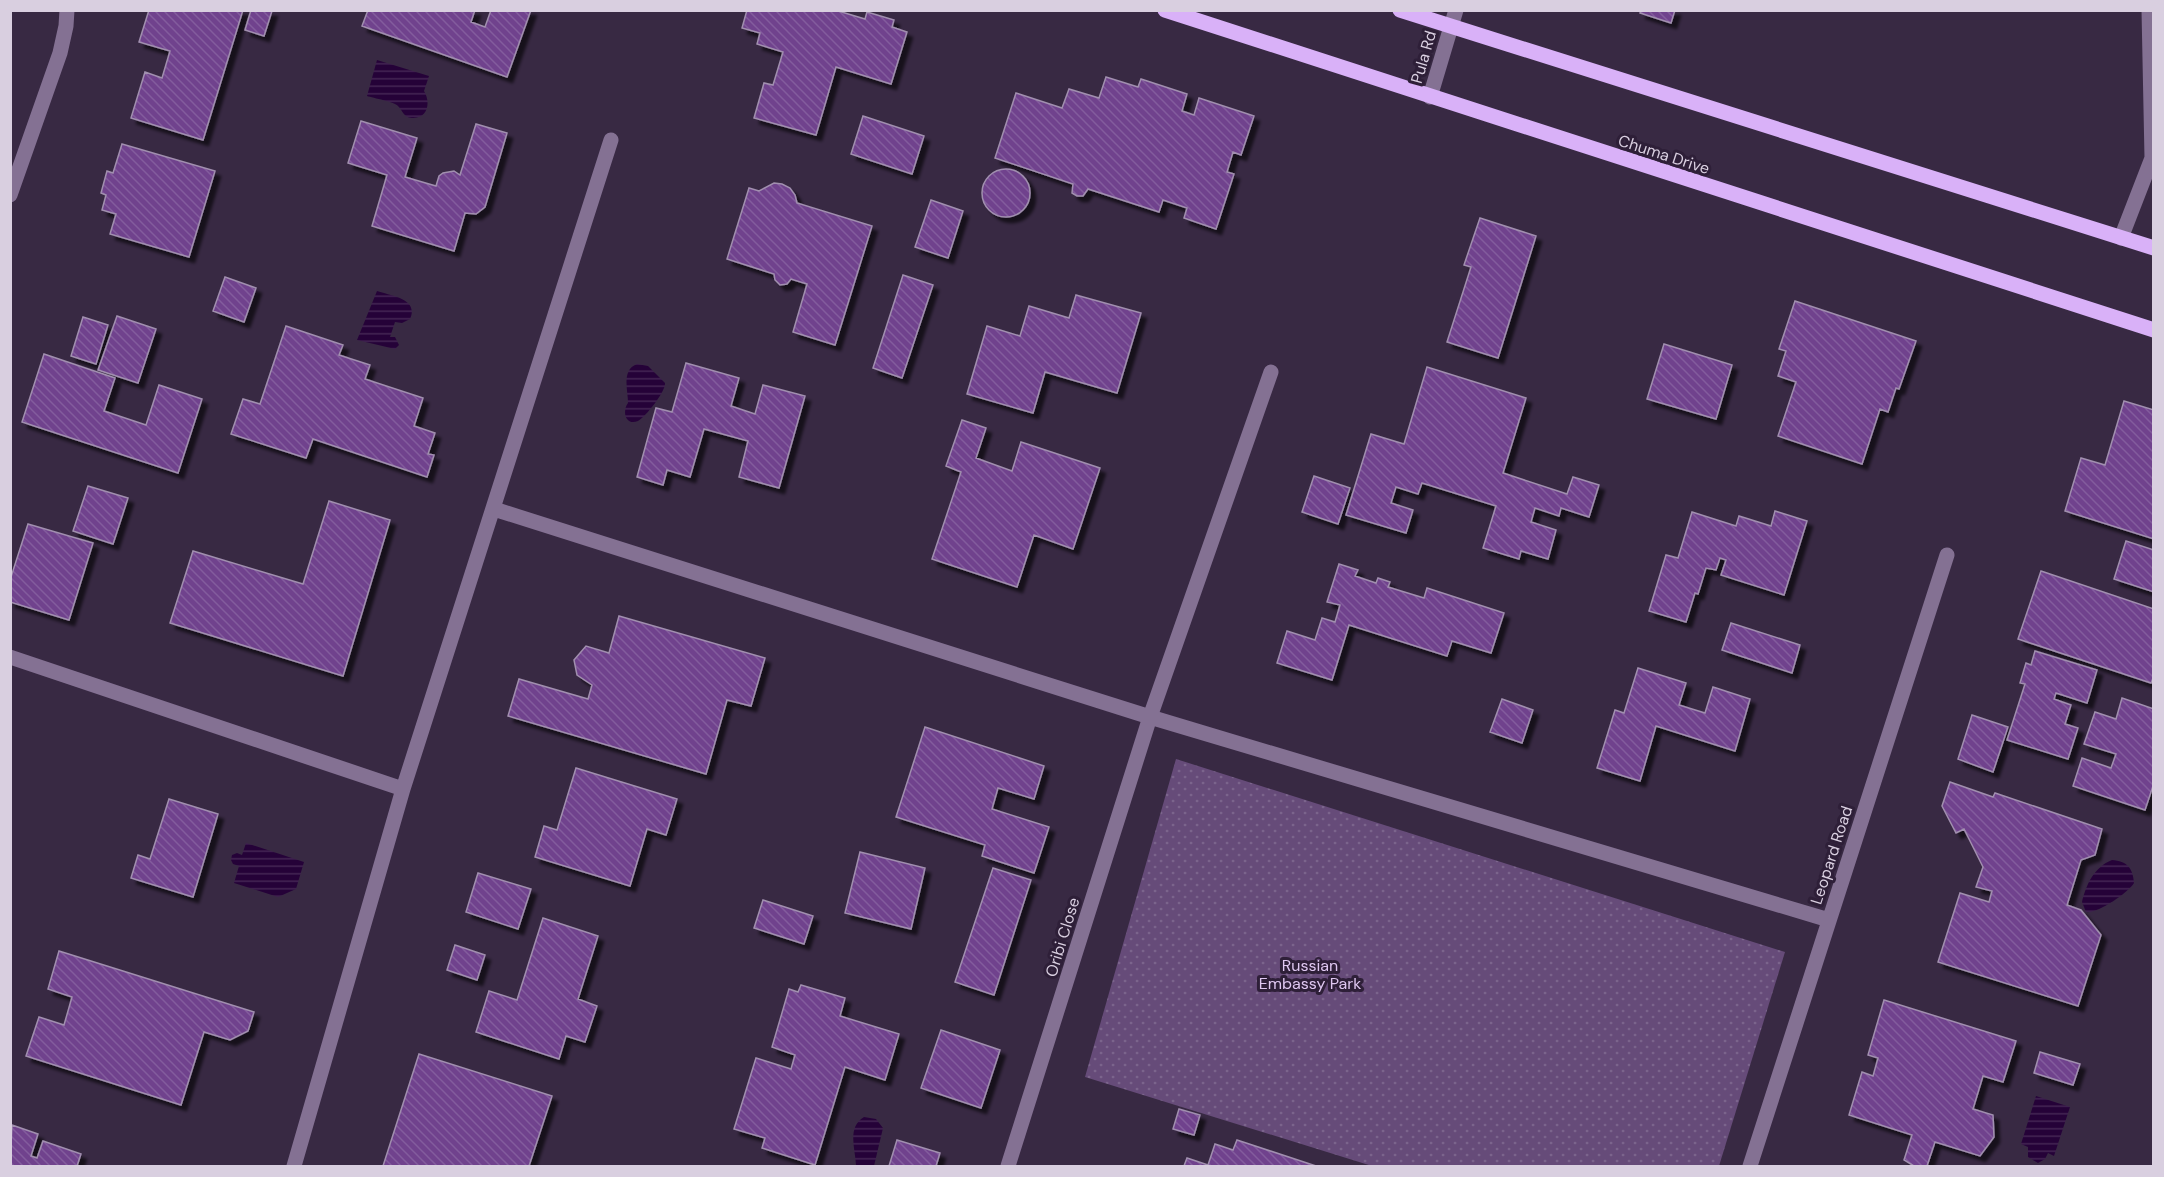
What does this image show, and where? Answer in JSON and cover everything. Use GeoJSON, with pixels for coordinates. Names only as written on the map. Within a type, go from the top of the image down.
{"type":"FeatureCollection","features":[{"type":"Feature","properties":{"kind":"main road","name":"Chuma Drive"},"geometry":{"type":"LineString","coordinates":[[1165,10],[2154,330]]}},
{"type":"Feature","properties":{"kind":"main road"},"geometry":{"type":"LineString","coordinates":[[1400,10],[2154,248]]}},
{"type":"Feature","properties":{"kind":"street"},"geometry":{"type":"LineString","coordinates":[[10,195],[60,53],[67,10]]}},
{"type":"Feature","properties":{"kind":"street","name":"Pula Rd"},"geometry":{"type":"LineString","coordinates":[[1430,97],[1456,10]]}},
{"type":"Feature","properties":{"kind":"street"},"geometry":{"type":"LineString","coordinates":[[2121,238],[2153,158],[2149,10]]}},
{"type":"Feature","properties":{"kind":"street"},"geometry":{"type":"LineString","coordinates":[[294,1167],[403,789],[612,140]]}},
{"type":"Feature","properties":{"kind":"street","name":"Oribi Close"},"geometry":{"type":"LineString","coordinates":[[1008,1167],[1150,717],[1271,372]]}},
{"type":"Feature","properties":{"kind":"street"},"geometry":{"type":"LineString","coordinates":[[494,509],[1150,717],[1829,920]]}},
{"type":"Feature","properties":{"kind":"street","name":"Leopard Road"},"geometry":{"type":"LineString","coordinates":[[1750,1167],[1947,555]]}},
{"type":"Feature","properties":{"kind":"street"},"geometry":{"type":"LineString","coordinates":[[10,657],[403,789]]}},
{"type":"Feature","properties":{"kind":"green space","name":"Russian Embassy Park"},"geometry":{"type":"Polygon","coordinates":[[[1176,759],[1785,952],[1719,1166],[1372,1166],[1085,1077],[1176,759]]]}},
{"type":"Feature","properties":{"kind":"shaded area"},"geometry":{"type":"Polygon","coordinates":[[[377,60],[429,76],[424,91],[427,109],[422,116],[409,117],[396,105],[367,96],[377,60]]]}},
{"type":"Feature","properties":{"kind":"shaded area"},"geometry":{"type":"Polygon","coordinates":[[[377,291],[402,299],[411,307],[410,319],[402,323],[395,322],[390,337],[395,337],[399,345],[395,349],[357,340],[377,291]]]}},
{"type":"Feature","properties":{"kind":"shaded area"},"geometry":{"type":"Polygon","coordinates":[[[637,364],[648,366],[665,383],[662,392],[650,409],[641,419],[634,422],[628,420],[625,414],[628,403],[626,381],[629,371],[637,364]]]}},
{"type":"Feature","properties":{"kind":"shaded area"},"geometry":{"type":"Polygon","coordinates":[[[246,843],[304,862],[296,889],[278,897],[234,883],[239,866],[233,864],[232,855],[237,853],[242,855],[246,843]]]}},
{"type":"Feature","properties":{"kind":"shaded area"},"geometry":{"type":"Polygon","coordinates":[[[2112,860],[2128,866],[2134,883],[2112,902],[2097,910],[2086,912],[2082,902],[2089,883],[2100,867],[2112,860]]]}},
{"type":"Feature","properties":{"kind":"shaded area"},"geometry":{"type":"Polygon","coordinates":[[[2036,1096],[2070,1107],[2054,1156],[2048,1153],[2045,1159],[2038,1163],[2028,1157],[2028,1147],[2021,1144],[2036,1096]]]}},
{"type":"Feature","properties":{"kind":"shaded area"},"geometry":{"type":"Polygon","coordinates":[[[864,1117],[876,1119],[883,1128],[874,1166],[856,1165],[855,1126],[864,1117]]]}},
{"type":"Feature","properties":{"kind":"building"},"geometry":{"type":"Polygon","coordinates":[[[149,10],[243,10],[203,140],[131,118],[145,72],[162,78],[170,51],[139,42],[149,10]]]}},
{"type":"Feature","properties":{"kind":"building"},"geometry":{"type":"Polygon","coordinates":[[[251,10],[272,11],[264,36],[245,30],[251,10]]]}},
{"type":"Feature","properties":{"kind":"building"},"geometry":{"type":"Polygon","coordinates":[[[368,10],[475,10],[471,22],[485,27],[491,10],[531,10],[507,77],[362,26],[368,10]]]}},
{"type":"Feature","properties":{"kind":"building"},"geometry":{"type":"Polygon","coordinates":[[[747,10],[835,10],[865,19],[867,12],[894,20],[892,27],[907,32],[891,84],[836,67],[816,135],[754,118],[764,83],[773,85],[783,52],[757,44],[760,33],[742,28],[747,10]]]}},
{"type":"Feature","properties":{"kind":"building"},"geometry":{"type":"Polygon","coordinates":[[[1641,10],[1675,10],[1671,23],[1640,13],[1641,10]]]}},
{"type":"Feature","properties":{"kind":"building"},"geometry":{"type":"Polygon","coordinates":[[[1106,77],[1138,87],[1141,79],[1187,94],[1182,111],[1194,115],[1199,98],[1254,116],[1241,155],[1233,152],[1227,172],[1234,174],[1216,229],[1184,218],[1187,208],[1163,200],[1159,212],[1088,189],[1083,196],[1077,196],[1072,193],[1073,184],[995,158],[1016,93],[1062,108],[1069,89],[1099,98],[1106,77]]]}},
{"type":"Feature","properties":{"kind":"building"},"geometry":{"type":"Polygon","coordinates":[[[863,116],[924,136],[912,174],[851,154],[863,116]]]}},
{"type":"Feature","properties":{"kind":"building"},"geometry":{"type":"Polygon","coordinates":[[[361,121],[417,138],[405,177],[436,186],[439,176],[443,173],[454,171],[460,175],[476,124],[507,133],[485,207],[476,214],[465,213],[454,251],[372,226],[387,175],[348,163],[361,121]]]}},
{"type":"Feature","properties":{"kind":"building"},"geometry":{"type":"Polygon","coordinates":[[[122,144],[215,171],[189,257],[110,234],[116,214],[102,210],[106,195],[101,193],[107,171],[113,173],[122,144]]]}},
{"type":"Feature","properties":{"kind":"building"},"geometry":{"type":"Polygon","coordinates":[[[1006,169],[1023,176],[1030,193],[1023,210],[1006,217],[989,210],[982,193],[989,176],[1006,169]]]}},
{"type":"Feature","properties":{"kind":"building"},"geometry":{"type":"Polygon","coordinates":[[[774,183],[790,188],[797,203],[872,226],[835,345],[793,332],[807,284],[791,279],[787,284],[780,285],[775,280],[774,274],[727,259],[749,188],[759,191],[774,183]]]}},
{"type":"Feature","properties":{"kind":"building"},"geometry":{"type":"Polygon","coordinates":[[[931,200],[963,211],[948,258],[915,247],[931,200]]]}},
{"type":"Feature","properties":{"kind":"building"},"geometry":{"type":"Polygon","coordinates":[[[1480,218],[1536,236],[1498,358],[1447,342],[1471,267],[1464,265],[1480,218]]]}},
{"type":"Feature","properties":{"kind":"building"},"geometry":{"type":"Polygon","coordinates":[[[903,275],[933,285],[902,378],[873,368],[903,275]]]}},
{"type":"Feature","properties":{"kind":"building"},"geometry":{"type":"Polygon","coordinates":[[[225,277],[256,288],[244,322],[213,311],[225,277]]]}},
{"type":"Feature","properties":{"kind":"building"},"geometry":{"type":"Polygon","coordinates":[[[1076,295],[1141,313],[1117,393],[1045,372],[1033,413],[967,394],[987,326],[1020,336],[1029,306],[1069,318],[1076,295]]]}},
{"type":"Feature","properties":{"kind":"building"},"geometry":{"type":"Polygon","coordinates":[[[1795,301],[1916,341],[1888,412],[1880,409],[1862,464],[1778,436],[1796,382],[1778,376],[1786,351],[1779,349],[1795,301]]]}},
{"type":"Feature","properties":{"kind":"building"},"geometry":{"type":"Polygon","coordinates":[[[117,316],[156,329],[138,383],[98,370],[117,316]]]}},
{"type":"Feature","properties":{"kind":"building"},"geometry":{"type":"Polygon","coordinates":[[[83,317],[108,325],[96,364],[71,356],[83,317]]]}},
{"type":"Feature","properties":{"kind":"building"},"geometry":{"type":"Polygon","coordinates":[[[286,326],[343,345],[339,355],[370,365],[365,379],[423,398],[414,426],[435,433],[428,454],[434,455],[427,477],[313,439],[306,458],[231,434],[243,399],[260,404],[286,326]]]}},
{"type":"Feature","properties":{"kind":"building"},"geometry":{"type":"Polygon","coordinates":[[[1664,344],[1732,365],[1716,419],[1647,399],[1664,344]]]}},
{"type":"Feature","properties":{"kind":"building"},"geometry":{"type":"Polygon","coordinates":[[[44,354],[115,378],[104,411],[146,425],[159,385],[202,399],[178,473],[22,422],[44,354]]]}},
{"type":"Feature","properties":{"kind":"building"},"geometry":{"type":"Polygon","coordinates":[[[686,363],[739,378],[731,406],[755,414],[763,385],[805,396],[779,488],[739,477],[748,441],[704,429],[690,477],[667,470],[663,485],[637,477],[656,408],[672,412],[686,363]]]}},
{"type":"Feature","properties":{"kind":"building"},"geometry":{"type":"Polygon","coordinates":[[[1427,367],[1526,398],[1503,473],[1567,494],[1573,477],[1599,485],[1589,517],[1561,508],[1559,516],[1535,508],[1531,522],[1556,530],[1548,559],[1521,551],[1519,559],[1483,548],[1496,506],[1422,483],[1418,494],[1396,487],[1391,503],[1413,510],[1406,533],[1346,515],[1371,434],[1404,444],[1427,367]]]}},
{"type":"Feature","properties":{"kind":"building"},"geometry":{"type":"Polygon","coordinates":[[[2124,401],[2154,410],[2154,539],[2065,511],[2081,458],[2105,465],[2124,401]]]}},
{"type":"Feature","properties":{"kind":"building"},"geometry":{"type":"Polygon","coordinates":[[[962,420],[986,428],[976,458],[1012,471],[1021,442],[1100,468],[1073,549],[1034,535],[1017,587],[932,559],[961,472],[946,466],[962,420]]]}},
{"type":"Feature","properties":{"kind":"building"},"geometry":{"type":"Polygon","coordinates":[[[1314,476],[1350,488],[1338,524],[1302,512],[1314,476]]]}},
{"type":"Feature","properties":{"kind":"building"},"geometry":{"type":"Polygon","coordinates":[[[88,486],[128,498],[113,544],[73,531],[88,486]]]}},
{"type":"Feature","properties":{"kind":"building"},"geometry":{"type":"Polygon","coordinates":[[[329,501],[390,520],[343,676],[170,623],[193,551],[303,584],[329,501]]]}},
{"type":"Feature","properties":{"kind":"building"},"geometry":{"type":"Polygon","coordinates":[[[1775,511],[1807,521],[1784,595],[1721,575],[1726,560],[1720,558],[1716,570],[1706,568],[1686,622],[1649,611],[1666,555],[1678,558],[1692,512],[1736,526],[1739,516],[1771,526],[1775,511]]]}},
{"type":"Feature","properties":{"kind":"building"},"geometry":{"type":"Polygon","coordinates":[[[28,524],[93,543],[69,620],[10,602],[10,580],[28,524]]]}},
{"type":"Feature","properties":{"kind":"building"},"geometry":{"type":"Polygon","coordinates":[[[2126,541],[2154,550],[2154,592],[2114,579],[2126,541]]]}},
{"type":"Feature","properties":{"kind":"building"},"geometry":{"type":"Polygon","coordinates":[[[1339,564],[1358,570],[1355,576],[1376,583],[1378,578],[1390,582],[1388,587],[1424,598],[1427,588],[1504,613],[1491,653],[1452,641],[1447,656],[1349,625],[1332,680],[1277,663],[1287,631],[1315,640],[1322,618],[1335,622],[1340,605],[1327,602],[1339,564]]]}},
{"type":"Feature","properties":{"kind":"building"},"geometry":{"type":"Polygon","coordinates":[[[2041,571],[2154,609],[2154,676],[2151,683],[2018,639],[2041,571]]]}},
{"type":"Feature","properties":{"kind":"building"},"geometry":{"type":"Polygon","coordinates":[[[619,616],[765,658],[751,706],[727,700],[706,774],[508,716],[519,679],[588,699],[592,685],[577,675],[574,660],[586,646],[609,653],[619,616]]]}},
{"type":"Feature","properties":{"kind":"building"},"geometry":{"type":"Polygon","coordinates":[[[1731,623],[1800,645],[1792,673],[1722,650],[1731,623]]]}},
{"type":"Feature","properties":{"kind":"building"},"geometry":{"type":"Polygon","coordinates":[[[2035,651],[2097,670],[2087,703],[2056,693],[2054,699],[2071,705],[2065,724],[2078,728],[2068,759],[2007,740],[2025,684],[2020,683],[2026,663],[2031,665],[2035,651]]]}},
{"type":"Feature","properties":{"kind":"building"},"geometry":{"type":"Polygon","coordinates":[[[1638,668],[1686,683],[1679,705],[1705,713],[1713,687],[1750,699],[1735,751],[1656,726],[1640,781],[1597,768],[1615,710],[1624,713],[1638,668]]]}},
{"type":"Feature","properties":{"kind":"building"},"geometry":{"type":"Polygon","coordinates":[[[2122,698],[2154,709],[2154,783],[2145,810],[2073,786],[2082,758],[2111,768],[2116,754],[2084,744],[2095,712],[2116,719],[2122,698]]]}},
{"type":"Feature","properties":{"kind":"building"},"geometry":{"type":"Polygon","coordinates":[[[1502,699],[1533,710],[1522,743],[1490,732],[1502,699]]]}},
{"type":"Feature","properties":{"kind":"building"},"geometry":{"type":"Polygon","coordinates":[[[1972,715],[2008,727],[1993,772],[1958,759],[1972,715]]]}},
{"type":"Feature","properties":{"kind":"building"},"geometry":{"type":"Polygon","coordinates":[[[925,727],[1044,766],[1034,799],[998,788],[992,809],[1049,827],[1034,873],[982,856],[985,845],[896,817],[925,727]]]}},
{"type":"Feature","properties":{"kind":"building"},"geometry":{"type":"Polygon","coordinates":[[[576,768],[677,799],[666,835],[647,829],[630,886],[535,857],[544,826],[557,830],[576,768]]]}},
{"type":"Feature","properties":{"kind":"building"},"geometry":{"type":"Polygon","coordinates":[[[1950,782],[1993,797],[1995,793],[2102,829],[2095,855],[2081,860],[2067,905],[2081,910],[2101,935],[2078,1006],[1938,962],[1960,893],[1989,902],[1992,891],[1976,887],[1983,867],[1964,829],[1956,833],[1942,806],[1950,782]]]}},
{"type":"Feature","properties":{"kind":"building"},"geometry":{"type":"Polygon","coordinates":[[[169,799],[218,814],[193,897],[131,878],[138,855],[150,859],[169,799]]]}},
{"type":"Feature","properties":{"kind":"building"},"geometry":{"type":"Polygon","coordinates":[[[860,852],[925,868],[911,929],[845,913],[860,852]]]}},
{"type":"Feature","properties":{"kind":"building"},"geometry":{"type":"Polygon","coordinates":[[[993,868],[1031,880],[994,995],[955,982],[993,868]]]}},
{"type":"Feature","properties":{"kind":"building"},"geometry":{"type":"Polygon","coordinates":[[[478,873],[531,889],[518,929],[466,912],[478,873]]]}},
{"type":"Feature","properties":{"kind":"building"},"geometry":{"type":"Polygon","coordinates":[[[763,900],[813,916],[804,944],[754,928],[763,900]]]}},
{"type":"Feature","properties":{"kind":"building"},"geometry":{"type":"Polygon","coordinates":[[[543,918],[598,936],[578,999],[597,1006],[585,1042],[566,1036],[559,1059],[476,1032],[489,991],[517,1000],[543,918]]]}},
{"type":"Feature","properties":{"kind":"building"},"geometry":{"type":"Polygon","coordinates":[[[455,945],[485,955],[477,980],[447,970],[455,945]]]}},
{"type":"Feature","properties":{"kind":"building"},"geometry":{"type":"Polygon","coordinates":[[[59,951],[254,1012],[248,1031],[230,1040],[204,1032],[181,1105],[26,1056],[39,1017],[64,1025],[72,997],[48,989],[59,951]]]}},
{"type":"Feature","properties":{"kind":"building"},"geometry":{"type":"Polygon","coordinates":[[[801,985],[845,998],[840,1016],[899,1034],[885,1080],[845,1067],[815,1165],[762,1148],[765,1138],[734,1129],[756,1058],[791,1069],[795,1055],[772,1047],[789,989],[798,992],[801,985]]]}},
{"type":"Feature","properties":{"kind":"building"},"geometry":{"type":"Polygon","coordinates":[[[1884,1000],[2016,1041],[2003,1082],[1983,1076],[1973,1109],[1993,1115],[1994,1137],[1980,1156],[1935,1142],[1927,1166],[1914,1166],[1904,1160],[1912,1135],[1849,1115],[1862,1072],[1873,1076],[1878,1058],[1868,1055],[1884,1000]]]}},
{"type":"Feature","properties":{"kind":"building"},"geometry":{"type":"Polygon","coordinates":[[[941,1030],[1000,1050],[981,1108],[921,1088],[941,1030]]]}},
{"type":"Feature","properties":{"kind":"building"},"geometry":{"type":"Polygon","coordinates":[[[2040,1052],[2080,1064],[2073,1085],[2034,1073],[2040,1052]]]}},
{"type":"Feature","properties":{"kind":"building"},"geometry":{"type":"Polygon","coordinates":[[[419,1054],[552,1096],[529,1166],[383,1166],[419,1054]]]}},
{"type":"Feature","properties":{"kind":"building"},"geometry":{"type":"Polygon","coordinates":[[[1179,1109],[1200,1115],[1194,1135],[1173,1129],[1179,1109]]]}},
{"type":"Feature","properties":{"kind":"building"},"geometry":{"type":"Polygon","coordinates":[[[12,1125],[38,1134],[31,1156],[37,1158],[43,1141],[81,1154],[77,1166],[10,1166],[12,1125]]]}},
{"type":"Feature","properties":{"kind":"building"},"geometry":{"type":"Polygon","coordinates":[[[897,1140],[940,1153],[936,1166],[889,1166],[897,1140]]]}},
{"type":"Feature","properties":{"kind":"building"},"geometry":{"type":"Polygon","coordinates":[[[1237,1140],[1316,1166],[1184,1166],[1187,1158],[1208,1165],[1215,1144],[1233,1150],[1237,1140]]]}}]}
